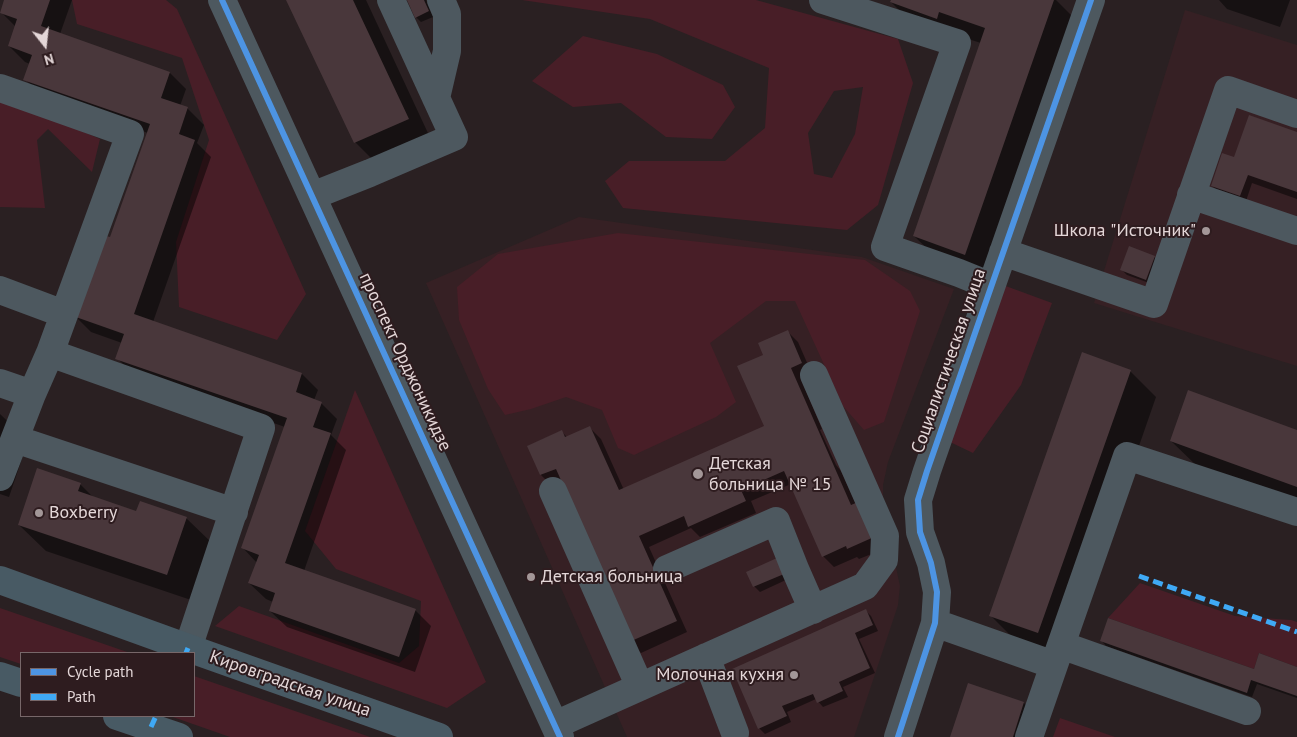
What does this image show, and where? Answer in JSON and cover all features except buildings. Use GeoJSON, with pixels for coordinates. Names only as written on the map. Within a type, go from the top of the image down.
{"type":"FeatureCollection","features":[{"type":"Feature","properties":{"kind":"main road","name":"Кировградская улица"},"geometry":{"type":"LineString","coordinates":[[0,580],[439,737]]}},
{"type":"Feature","properties":{"kind":"main road"},"geometry":{"type":"LineString","coordinates":[[0,676],[20,683]]}},
{"type":"Feature","properties":{"kind":"main road"},"geometry":{"type":"LineString","coordinates":[[119,717],[149,732],[179,737]]}},
{"type":"Feature","properties":{"kind":"street","name":"проспект Орджоникидзе"},"geometry":{"type":"LineString","coordinates":[[222,0],[558,731]]}},
{"type":"Feature","properties":{"kind":"street"},"geometry":{"type":"LineString","coordinates":[[312,196],[454,137],[391,0]]}},
{"type":"Feature","properties":{"kind":"street"},"geometry":{"type":"LineString","coordinates":[[436,98],[447,51],[447,14],[441,0]]}},
{"type":"Feature","properties":{"kind":"street"},"geometry":{"type":"LineString","coordinates":[[823,0],[858,5],[956,43],[885,247],[991,286]]}},
{"type":"Feature","properties":{"kind":"street","name":"Социалистическая улица"},"geometry":{"type":"LineString","coordinates":[[898,737],[935,623],[937,592],[931,563],[920,532],[918,500],[1091,0]]}},
{"type":"Feature","properties":{"kind":"street"},"geometry":{"type":"LineString","coordinates":[[0,88],[130,134],[50,353],[0,477]]}},
{"type":"Feature","properties":{"kind":"street"},"geometry":{"type":"LineString","coordinates":[[1003,252],[1154,304],[1228,90],[1297,114]]}},
{"type":"Feature","properties":{"kind":"street"},"geometry":{"type":"LineString","coordinates":[[1192,195],[1297,231]]}},
{"type":"Feature","properties":{"kind":"street"},"geometry":{"type":"LineString","coordinates":[[0,290],[64,314]]}},
{"type":"Feature","properties":{"kind":"street"},"geometry":{"type":"LineString","coordinates":[[50,353],[261,428],[188,648]]}},
{"type":"Feature","properties":{"kind":"street"},"geometry":{"type":"LineString","coordinates":[[558,731],[640,687],[865,586],[884,560],[885,536],[814,375]]}},
{"type":"Feature","properties":{"kind":"street"},"geometry":{"type":"LineString","coordinates":[[0,383],[32,394]]}},
{"type":"Feature","properties":{"kind":"street"},"geometry":{"type":"LineString","coordinates":[[15,439],[234,512]]}},
{"type":"Feature","properties":{"kind":"street"},"geometry":{"type":"LineString","coordinates":[[1029,737],[1127,456],[1297,512]]}},
{"type":"Feature","properties":{"kind":"street"},"geometry":{"type":"LineString","coordinates":[[552,491],[640,687]]}},
{"type":"Feature","properties":{"kind":"street"},"geometry":{"type":"LineString","coordinates":[[667,569],[776,521],[813,610]]}},
{"type":"Feature","properties":{"kind":"street"},"geometry":{"type":"LineString","coordinates":[[935,623],[1058,655],[1247,711]]}},
{"type":"Feature","properties":{"kind":"street"},"geometry":{"type":"LineString","coordinates":[[706,657],[735,733]]}},
{"type":"Feature","properties":{"kind":"shaded area"},"geometry":{"type":"Polygon","coordinates":[[[72,0],[166,0],[177,9],[306,294],[277,340],[179,307],[176,242],[209,140],[182,58],[77,24],[72,0]]]}},
{"type":"Feature","properties":{"kind":"shaded area"},"geometry":{"type":"Polygon","coordinates":[[[522,0],[756,0],[898,39],[913,83],[878,205],[847,230],[623,208],[605,181],[629,161],[725,161],[765,128],[769,68],[650,19],[522,0]],[[863,87],[834,91],[808,133],[814,174],[832,178],[855,134],[863,87]]]}},
{"type":"Feature","properties":{"kind":"shaded area","name":"Школа \"Источник\""},"geometry":{"type":"Polygon","coordinates":[[[1185,10],[1297,45],[1297,366],[1094,303],[1185,10]]]}},
{"type":"Feature","properties":{"kind":"shaded area"},"geometry":{"type":"Polygon","coordinates":[[[583,36],[657,54],[723,85],[735,107],[712,139],[666,137],[621,103],[573,107],[532,81],[583,36]]]}},
{"type":"Feature","properties":{"kind":"shaded area"},"geometry":{"type":"Polygon","coordinates":[[[0,95],[100,139],[92,172],[48,129],[37,140],[45,208],[0,207],[0,95]]]}},
{"type":"Feature","properties":{"kind":"shaded area","name":"Детская больница № 15"},"geometry":{"type":"Polygon","coordinates":[[[579,217],[862,257],[954,289],[888,462],[883,485],[883,507],[900,586],[898,605],[854,737],[627,737],[426,283],[579,217]]]}},
{"type":"Feature","properties":{"kind":"shaded area"},"geometry":{"type":"Polygon","coordinates":[[[618,233],[865,260],[910,291],[920,311],[884,422],[864,430],[843,406],[795,301],[766,301],[710,343],[736,402],[716,417],[634,455],[618,448],[602,410],[566,397],[531,409],[505,415],[488,389],[459,320],[457,287],[498,254],[618,233]]]}},
{"type":"Feature","properties":{"kind":"shaded area"},"geometry":{"type":"Polygon","coordinates":[[[1003,285],[1052,303],[1021,385],[973,453],[950,442],[1003,285]]]}},
{"type":"Feature","properties":{"kind":"shaded area"},"geometry":{"type":"Polygon","coordinates":[[[355,390],[486,682],[447,708],[215,626],[239,606],[399,663],[419,646],[421,601],[336,569],[305,531],[355,390]]]}},
{"type":"Feature","properties":{"kind":"shaded area"},"geometry":{"type":"Polygon","coordinates":[[[1140,583],[1235,616],[1297,622],[1297,667],[1259,653],[1254,669],[1108,618],[1140,583]]]}},
{"type":"Feature","properties":{"kind":"shaded area"},"geometry":{"type":"Polygon","coordinates":[[[0,608],[127,652],[20,652],[20,664],[0,657],[0,608]]]}},
{"type":"Feature","properties":{"kind":"shaded area"},"geometry":{"type":"Polygon","coordinates":[[[195,676],[370,737],[230,737],[173,717],[195,717],[195,676]]]}},
{"type":"Feature","properties":{"kind":"shaded area"},"geometry":{"type":"Polygon","coordinates":[[[1060,718],[1115,737],[1053,737],[1060,718]]]}},
{"type":"Feature","properties":{"kind":"marked path"},"geometry":{"type":"LineString","coordinates":[[1139,576],[1297,632]]}},
{"type":"Feature","properties":{"kind":"marked path"},"geometry":{"type":"LineString","coordinates":[[186,652],[188,648]]}},
{"type":"Feature","properties":{"kind":"marked path"},"geometry":{"type":"LineString","coordinates":[[151,727],[156,717]]}},
{"type":"Feature","properties":{"kind":"cycle path"},"geometry":{"type":"LineString","coordinates":[[222,0],[560,737]]}},
{"type":"Feature","properties":{"kind":"cycle path"},"geometry":{"type":"LineString","coordinates":[[898,737],[935,623],[937,592],[931,563],[920,532],[918,500],[1091,0]]}},
{"type":"Feature","properties":{"kind":"place","name":"Школа \"Источник\""},"geometry":{"type":"Point","coordinates":[1206,231]}},
{"type":"Feature","properties":{"kind":"place","name":"Детская больница № 15"},"geometry":{"type":"Point","coordinates":[698,474]}},
{"type":"Feature","properties":{"kind":"place","name":"Boxberry"},"geometry":{"type":"Point","coordinates":[39,513]}},
{"type":"Feature","properties":{"kind":"place","name":"Детская больница"},"geometry":{"type":"Point","coordinates":[531,577]}},
{"type":"Feature","properties":{"kind":"place","name":"Молочная кухня"},"geometry":{"type":"Point","coordinates":[794,675]}}]}
